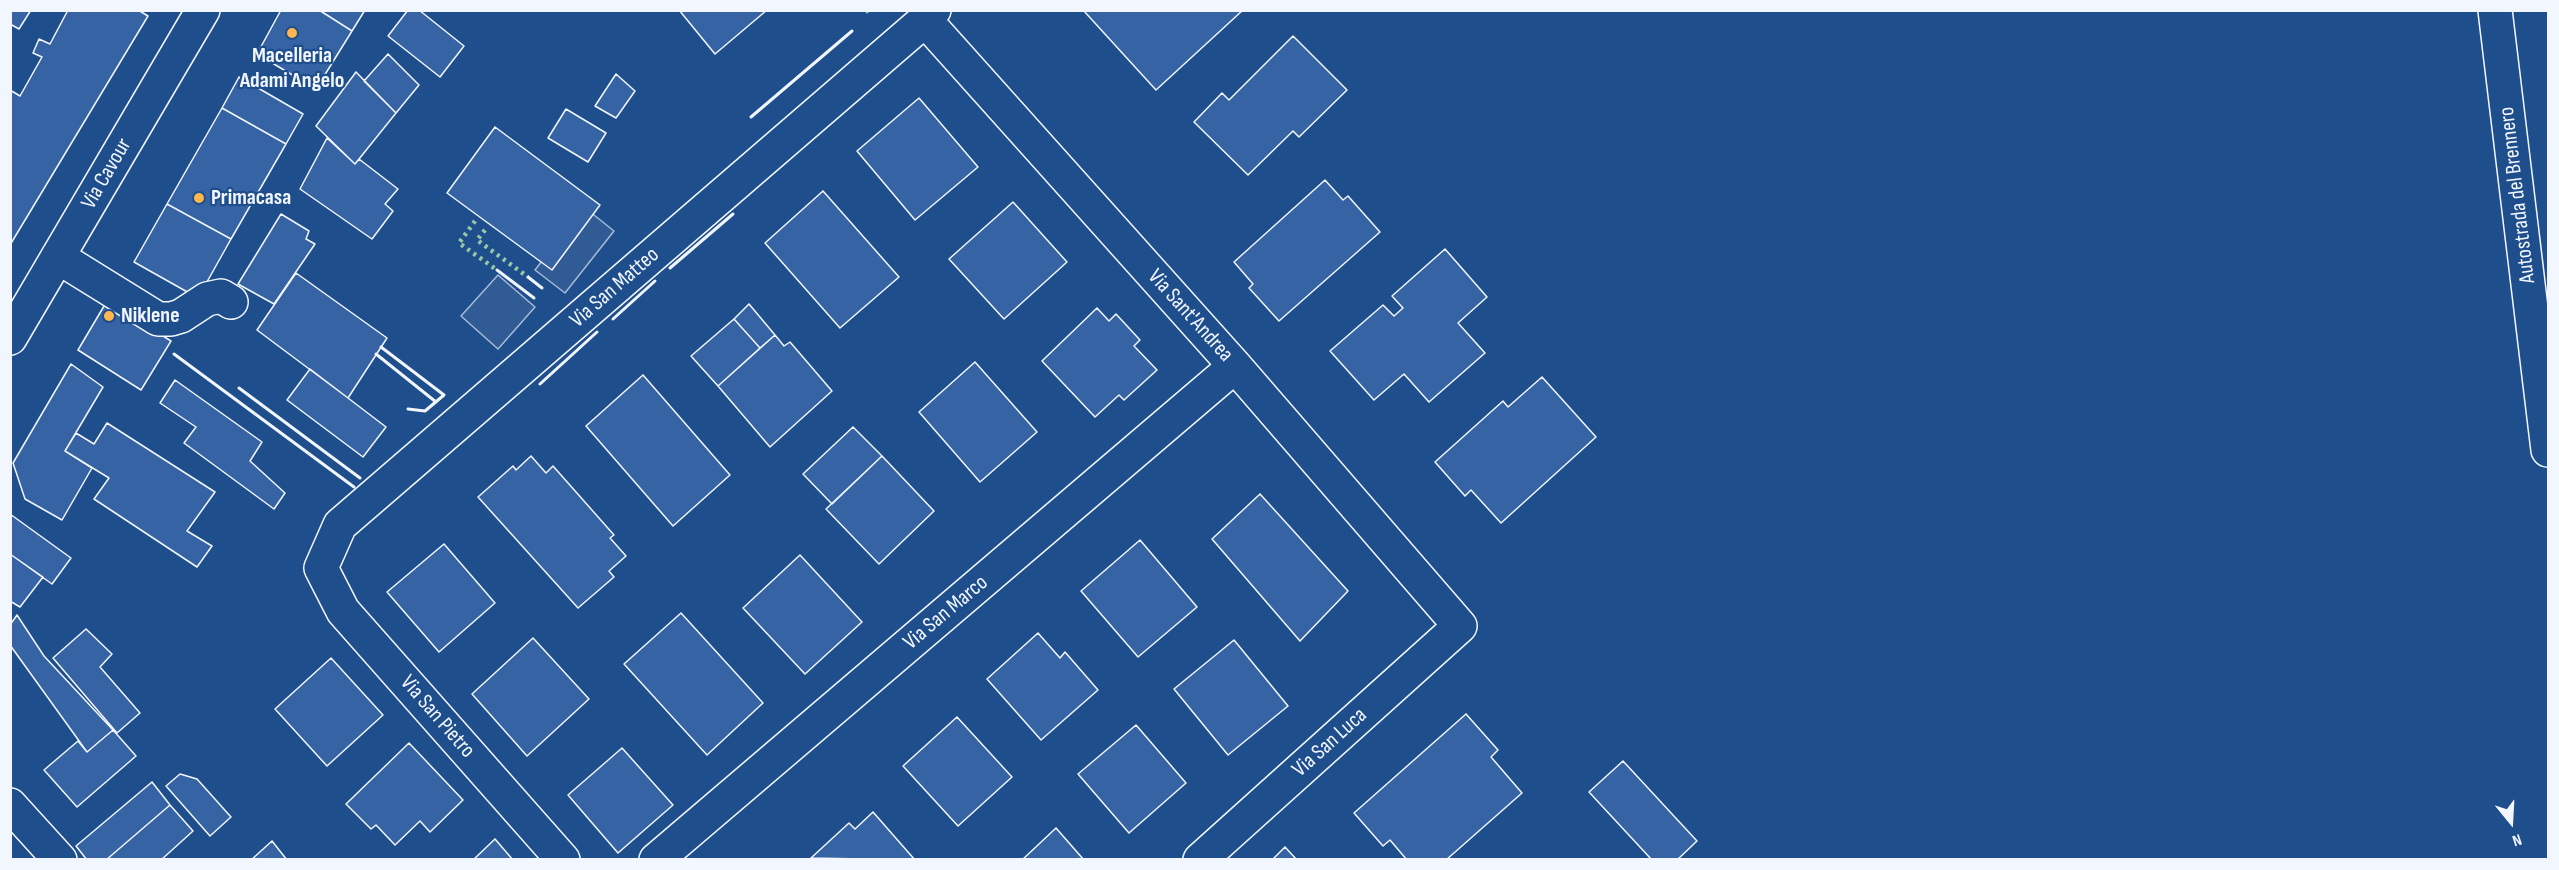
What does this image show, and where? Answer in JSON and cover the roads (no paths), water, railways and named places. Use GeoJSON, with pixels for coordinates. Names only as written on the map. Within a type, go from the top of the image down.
{"type":"FeatureCollection","features":[{"type":"Feature","properties":{"kind":"main road","name":"Via Cavour"},"geometry":{"type":"LineString","coordinates":[[10,338],[203,10]]}},
{"type":"Feature","properties":{"kind":"main road","name":"Autostrada del Brennero"},"geometry":{"type":"LineString","coordinates":[[2495,10],[2548,450]]}},
{"type":"Feature","properties":{"kind":"main road","name":"Via Sant'Andrea"},"geometry":{"type":"LineString","coordinates":[[930,15],[1460,626]]}},
{"type":"Feature","properties":{"kind":"main road","name":"Via San Matteo"},"geometry":{"type":"LineString","coordinates":[[321,568],[340,525],[930,15]]}},
{"type":"Feature","properties":{"kind":"main road"},"geometry":{"type":"LineString","coordinates":[[58,257],[158,319],[182,316],[207,298],[221,296],[231,302]]}},
{"type":"Feature","properties":{"kind":"main road","name":"Via San Marco"},"geometry":{"type":"LineString","coordinates":[[656,860],[1235,366]]}},
{"type":"Feature","properties":{"kind":"main road","name":"Via San Pietro"},"geometry":{"type":"LineString","coordinates":[[321,568],[343,611],[563,860]]}},
{"type":"Feature","properties":{"kind":"main road","name":"Via San Luca"},"geometry":{"type":"LineString","coordinates":[[1200,860],[1460,626]]}},
{"type":"Feature","properties":{"kind":"main road"},"geometry":{"type":"LineString","coordinates":[[10,806],[60,860]]}},
{"type":"Feature","properties":{"kind":"place","name":"Macelleria Adami Angelo"},"geometry":{"type":"Point","coordinates":[292,33]}},
{"type":"Feature","properties":{"kind":"place","name":"Primacasa"},"geometry":{"type":"Point","coordinates":[199,198]}},
{"type":"Feature","properties":{"kind":"place","name":"Niklene"},"geometry":{"type":"Point","coordinates":[109,316]}}]}
